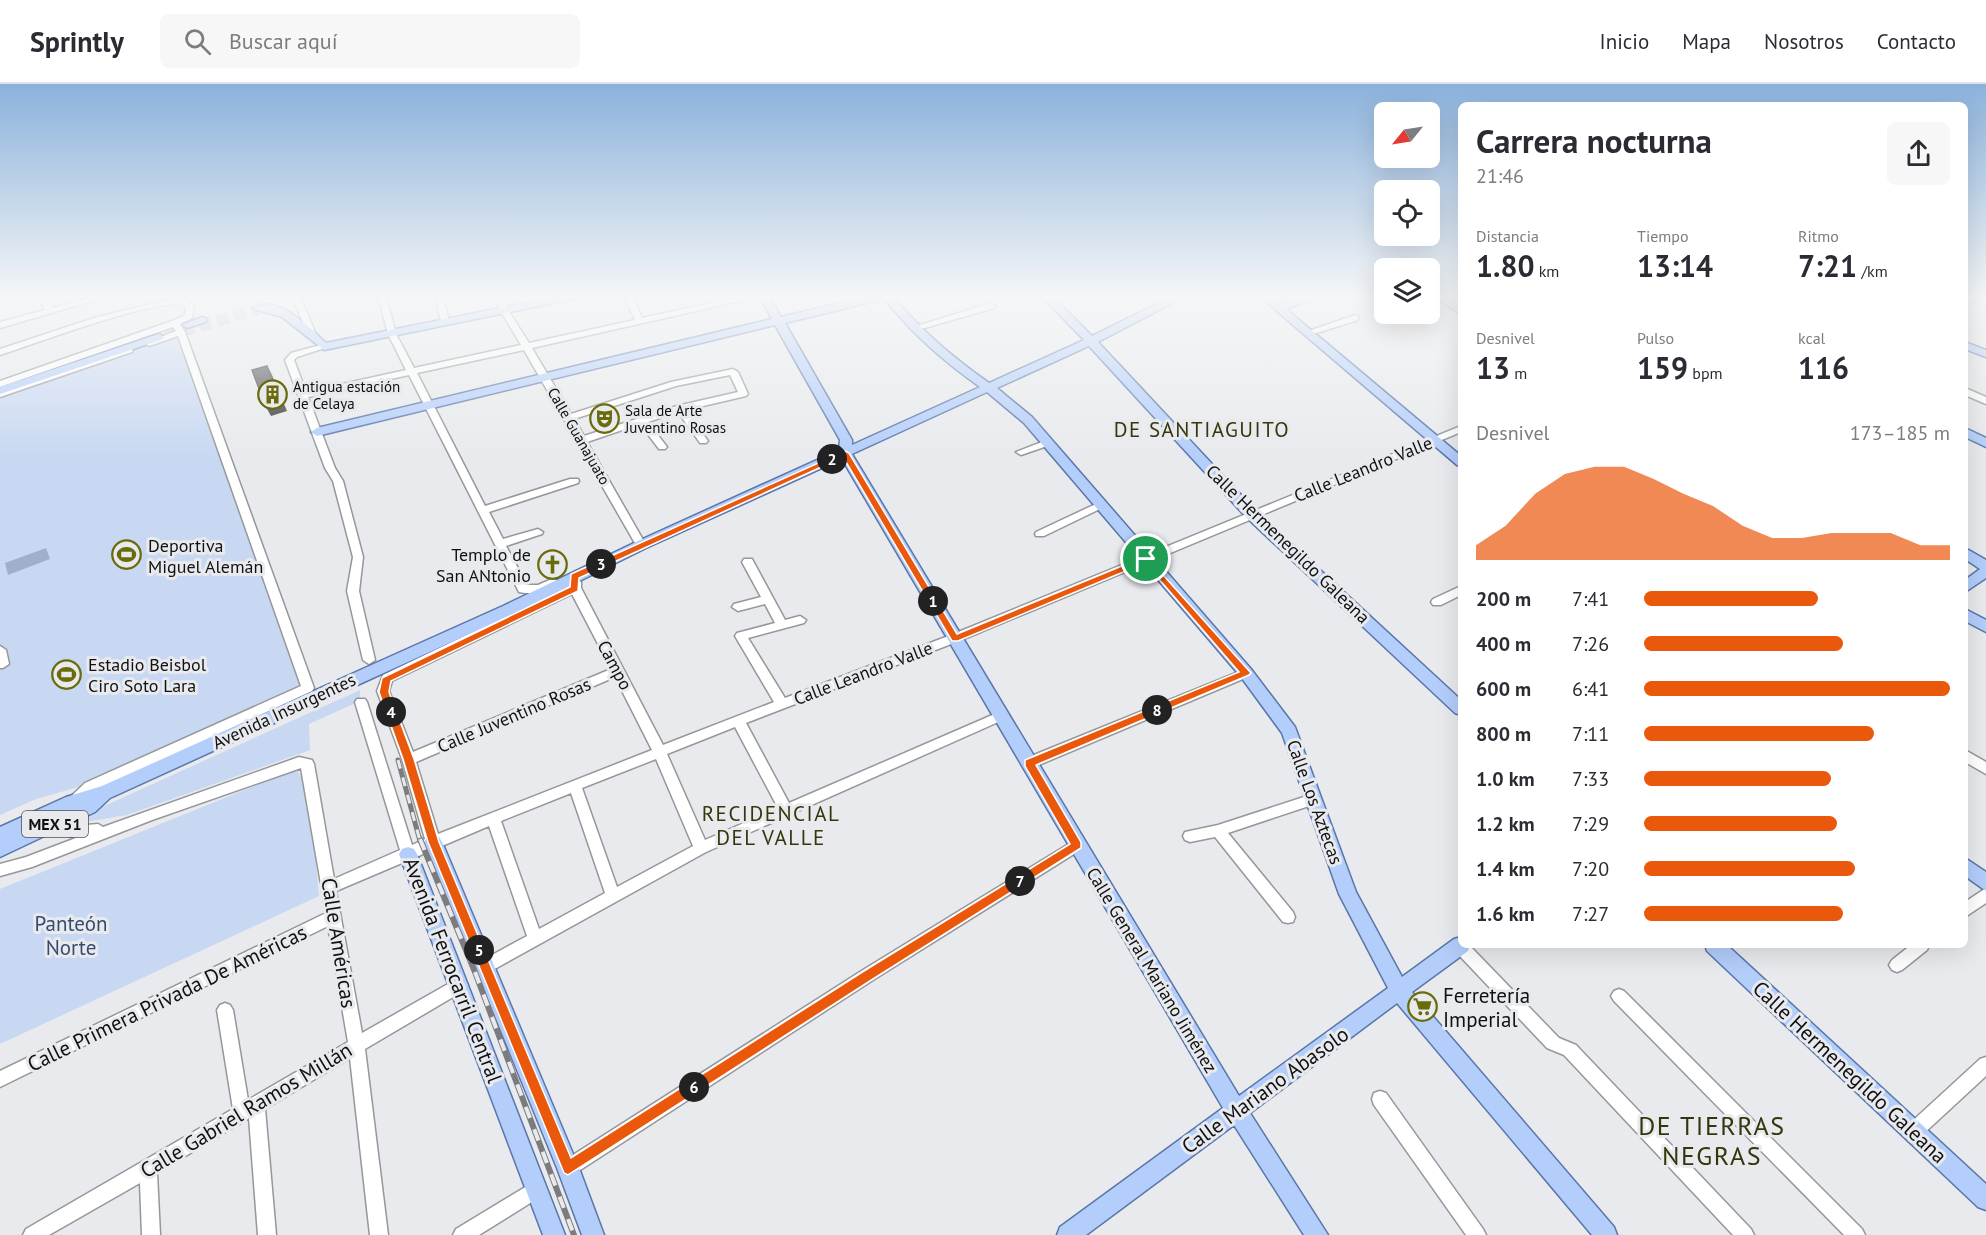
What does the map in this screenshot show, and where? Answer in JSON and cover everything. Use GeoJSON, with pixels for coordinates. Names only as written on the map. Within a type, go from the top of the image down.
{"type":"FeatureCollection","features":[{"type":"Feature","properties":{"kind":"main road"},"geometry":{"type":"LineString","coordinates":[[0,385],[114,350]]}},
{"type":"Feature","properties":{"kind":"main road"},"geometry":{"type":"LineString","coordinates":[[0,392],[119,350]]}},
{"type":"Feature","properties":{"kind":"main road"},"geometry":{"type":"LineString","coordinates":[[317,432],[660,350]]}},
{"type":"Feature","properties":{"kind":"main road","name":"Calle General Mariano Jiménez"},"geometry":{"type":"LineString","coordinates":[[796,350],[846,440],[845,453],[1236,1110],[1317,1235]]}},
{"type":"Feature","properties":{"kind":"main road","name":"Calle Los Aztecas"},"geometry":{"type":"LineString","coordinates":[[938,350],[1028,420],[1246,673],[1289,731],[1348,894],[1400,992],[1606,1235]]}},
{"type":"Feature","properties":{"kind":"main road","name":"Avenida Insurgentes"},"geometry":{"type":"LineString","coordinates":[[106,792],[508,610],[575,582],[641,545],[1071,350]]}},
{"type":"Feature","properties":{"kind":"main road","name":"Calle Hermenegildo Galeana"},"geometry":{"type":"LineString","coordinates":[[1099,350],[1251,514],[1458,706]]}},
{"type":"Feature","properties":{"kind":"main road"},"geometry":{"type":"LineString","coordinates":[[1327,350],[1458,460]]}},
{"type":"Feature","properties":{"kind":"main road"},"geometry":{"type":"LineString","coordinates":[[1968,433],[1986,442]]}},
{"type":"Feature","properties":{"kind":"main road"},"geometry":{"type":"LineString","coordinates":[[1968,556],[1986,566]]}},
{"type":"Feature","properties":{"kind":"main road"},"geometry":{"type":"LineString","coordinates":[[1968,585],[1986,572]]}},
{"type":"Feature","properties":{"kind":"main road"},"geometry":{"type":"LineString","coordinates":[[1968,616],[1986,627]]}},
{"type":"Feature","properties":{"kind":"main road","name":"MEX 51"},"geometry":{"type":"LineString","coordinates":[[0,835],[72,802],[106,792]]}},
{"type":"Feature","properties":{"kind":"main road","name":"MEX 51"},"geometry":{"type":"LineString","coordinates":[[0,850],[89,807],[106,792]]}},
{"type":"Feature","properties":{"kind":"main road","name":"Avenida Ferrocarril Central"},"geometry":{"type":"LineString","coordinates":[[433,842],[486,966],[593,1235]]}},
{"type":"Feature","properties":{"kind":"main road","name":"Avenida Ferrocarril Central"},"geometry":{"type":"LineString","coordinates":[[408,854],[554,1235]]}},
{"type":"Feature","properties":{"kind":"main road"},"geometry":{"type":"LineString","coordinates":[[1968,868],[1986,883]]}},
{"type":"Feature","properties":{"kind":"main road","name":"Calle Mariano Abasolo"},"geometry":{"type":"LineString","coordinates":[[1068,1235],[1458,947]]}},
{"type":"Feature","properties":{"kind":"main road","name":"Calle Hermenegildo Galeana"},"geometry":{"type":"LineString","coordinates":[[1717,948],[1986,1199]]}},
{"type":"Feature","properties":{"kind":"street"},"geometry":{"type":"LineString","coordinates":[[0,385],[108,350]]}},
{"type":"Feature","properties":{"kind":"street"},"geometry":{"type":"LineString","coordinates":[[0,392],[116,350]]}},
{"type":"Feature","properties":{"kind":"street"},"geometry":{"type":"LineString","coordinates":[[72,802],[90,787],[308,688],[189,350]]}},
{"type":"Feature","properties":{"kind":"street"},"geometry":{"type":"LineString","coordinates":[[314,350],[294,355],[288,360],[330,468],[338,480],[358,557],[353,591],[369,660]]}},
{"type":"Feature","properties":{"kind":"street"},"geometry":{"type":"LineString","coordinates":[[401,350],[523,589],[508,610]]}},
{"type":"Feature","properties":{"kind":"street"},"geometry":{"type":"LineString","coordinates":[[302,396],[501,350]]}},
{"type":"Feature","properties":{"kind":"street","name":"Calle Guanajuato"},"geometry":{"type":"LineString","coordinates":[[529,350],[641,545]]}},
{"type":"Feature","properties":{"kind":"street"},"geometry":{"type":"LineString","coordinates":[[569,418],[674,384],[733,372],[743,394],[680,408],[582,440]]}},
{"type":"Feature","properties":{"kind":"street"},"geometry":{"type":"LineString","coordinates":[[1968,392],[1986,401]]}},
{"type":"Feature","properties":{"kind":"street"},"geometry":{"type":"LineString","coordinates":[[680,408],[704,441]]}},
{"type":"Feature","properties":{"kind":"street"},"geometry":{"type":"LineString","coordinates":[[642,420],[662,447]]}},
{"type":"Feature","properties":{"kind":"street","name":"Calle Leandro Valle"},"geometry":{"type":"LineString","coordinates":[[330,887],[433,842],[955,638],[1458,430]]}},
{"type":"Feature","properties":{"kind":"street"},"geometry":{"type":"LineString","coordinates":[[1021,452],[1047,443]]}},
{"type":"Feature","properties":{"kind":"street"},"geometry":{"type":"LineString","coordinates":[[483,510],[574,481]]}},
{"type":"Feature","properties":{"kind":"street"},"geometry":{"type":"LineString","coordinates":[[1040,534],[1100,505]]}},
{"type":"Feature","properties":{"kind":"street"},"geometry":{"type":"LineString","coordinates":[[500,544],[538,532]]}},
{"type":"Feature","properties":{"kind":"street"},"geometry":{"type":"LineString","coordinates":[[748,562],[782,625]]}},
{"type":"Feature","properties":{"kind":"street","name":"MEX 51"},"geometry":{"type":"LineString","coordinates":[[523,589],[540,589],[567,576],[575,582]]}},
{"type":"Feature","properties":{"kind":"street","name":"Campo"},"geometry":{"type":"LineString","coordinates":[[575,582],[660,752],[701,848]]}},
{"type":"Feature","properties":{"kind":"street","name":"Avenida Ferrocarril Central"},"geometry":{"type":"LineString","coordinates":[[433,842],[409,759],[384,692],[387,678],[575,582]]}},
{"type":"Feature","properties":{"kind":"street"},"geometry":{"type":"LineString","coordinates":[[1437,602],[1458,592]]}},
{"type":"Feature","properties":{"kind":"street"},"geometry":{"type":"LineString","coordinates":[[738,607],[769,599]]}},
{"type":"Feature","properties":{"kind":"street"},"geometry":{"type":"LineString","coordinates":[[782,704],[741,636],[800,620]]}},
{"type":"Feature","properties":{"kind":"street"},"geometry":{"type":"LineString","coordinates":[[0,650],[3,664]]}},
{"type":"Feature","properties":{"kind":"street","name":"Calle Juventino Rosas"},"geometry":{"type":"LineString","coordinates":[[409,759],[618,671]]}},
{"type":"Feature","properties":{"kind":"street"},"geometry":{"type":"LineString","coordinates":[[1029,763],[1246,673]]}},
{"type":"Feature","properties":{"kind":"street","name":"Avenida Ferrocarril Central"},"geometry":{"type":"LineString","coordinates":[[361,702],[408,854]]}},
{"type":"Feature","properties":{"kind":"street"},"geometry":{"type":"LineString","coordinates":[[486,966],[701,848],[1001,716]]}},
{"type":"Feature","properties":{"kind":"street"},"geometry":{"type":"LineString","coordinates":[[738,721],[786,811]]}},
{"type":"Feature","properties":{"kind":"street"},"geometry":{"type":"LineString","coordinates":[[1968,756],[1986,769]]}},
{"type":"Feature","properties":{"kind":"street","name":"Calle Américas"},"geometry":{"type":"LineString","coordinates":[[123,825],[303,761],[307,764],[356,1044],[379,1235]]}},
{"type":"Feature","properties":{"kind":"street"},"geometry":{"type":"LineString","coordinates":[[575,787],[614,897]]}},
{"type":"Feature","properties":{"kind":"street"},"geometry":{"type":"LineString","coordinates":[[1190,836],[1218,831],[1312,799]]}},
{"type":"Feature","properties":{"kind":"street"},"geometry":{"type":"LineString","coordinates":[[494,819],[535,939]]}},
{"type":"Feature","properties":{"kind":"street"},"geometry":{"type":"LineString","coordinates":[[61,820],[63,825],[73,832],[89,832],[123,825]]}},
{"type":"Feature","properties":{"kind":"street"},"geometry":{"type":"LineString","coordinates":[[0,870],[27,863],[123,825]]}},
{"type":"Feature","properties":{"kind":"street"},"geometry":{"type":"LineString","coordinates":[[1218,831],[1288,917]]}},
{"type":"Feature","properties":{"kind":"street"},"geometry":{"type":"LineString","coordinates":[[568,1168],[868,975],[1077,845]]}},
{"type":"Feature","properties":{"kind":"street"},"geometry":{"type":"LineString","coordinates":[[1968,909],[1986,894]]}},
{"type":"Feature","properties":{"kind":"street","name":"Calle Primera Privada De Américas"},"geometry":{"type":"LineString","coordinates":[[0,1079],[334,916]]}},
{"type":"Feature","properties":{"kind":"street"},"geometry":{"type":"LineString","coordinates":[[1464,948],[1554,1043],[1570,1050],[1744,1235]]}},
{"type":"Feature","properties":{"kind":"street"},"geometry":{"type":"LineString","coordinates":[[1897,965],[1918,948]]}},
{"type":"Feature","properties":{"kind":"street","name":"Calle Gabriel Ramos Millán"},"geometry":{"type":"LineString","coordinates":[[32,1235],[148,1170],[356,1044],[460,985]]}},
{"type":"Feature","properties":{"kind":"street"},"geometry":{"type":"LineString","coordinates":[[1619,996],[1856,1235]]}},
{"type":"Feature","properties":{"kind":"street"},"geometry":{"type":"LineString","coordinates":[[225,1010],[249,1109],[267,1235]]}},
{"type":"Feature","properties":{"kind":"street"},"geometry":{"type":"LineString","coordinates":[[1914,1131],[1986,1065]]}},
{"type":"Feature","properties":{"kind":"street"},"geometry":{"type":"LineString","coordinates":[[1380,1099],[1477,1235]]}},
{"type":"Feature","properties":{"kind":"street"},"geometry":{"type":"LineString","coordinates":[[148,1170],[151,1235]]}},
{"type":"Feature","properties":{"kind":"street"},"geometry":{"type":"LineString","coordinates":[[462,1235],[537,1189]]}},
{"type":"Feature","properties":{"kind":"green space","name":"Deportiva Miguel Alemán"},"geometry":{"type":"Polygon","coordinates":[[[136,350],[181,350],[302,686],[82,786],[36,799],[0,815],[0,397],[136,350]]]}},
{"type":"Feature","properties":{"kind":"green space"},"geometry":{"type":"Polygon","coordinates":[[[360,690],[360,701],[309,724],[310,750],[127,815],[79,823],[91,812],[360,690]]]}},
{"type":"Feature","properties":{"kind":"green space","name":"Panteón Norte"},"geometry":{"type":"Polygon","coordinates":[[[296,769],[309,789],[319,896],[0,1044],[0,889],[296,769]]]}},
{"type":"Feature","properties":{"kind":"shaded area"},"geometry":{"type":"Polygon","coordinates":[[[46,548],[50,559],[8,575],[5,563],[46,548]]]}},
{"type":"Feature","properties":{"kind":"building","name":"Antigua estación de Celaya"},"geometry":{"type":"Polygon","coordinates":[[[267,366],[282,402],[266,407],[252,370],[267,366]]]}},
{"type":"Feature","properties":{"kind":"railway"},"geometry":{"type":"LineString","coordinates":[[398,760],[420,841]]}},
{"type":"Feature","properties":{"kind":"railway"},"geometry":{"type":"LineString","coordinates":[[420,839],[475,972],[574,1235]]}},
{"type":"Feature","properties":{"kind":"place","name":"Antigua estación de Celaya"},"geometry":{"type":"Point","coordinates":[272,395]}},
{"type":"Feature","properties":{"kind":"place","name":"Sala de Arte Juventino Rosas"},"geometry":{"type":"Point","coordinates":[604,419]}},
{"type":"Feature","properties":{"kind":"place","name":"Deportiva Miguel Alemán"},"geometry":{"type":"Point","coordinates":[127,555]}},
{"type":"Feature","properties":{"kind":"place","name":"Templo de San ANtonio"},"geometry":{"type":"Point","coordinates":[552,564]}},
{"type":"Feature","properties":{"kind":"place","name":"Estadio Beisbol Ciro Soto Lara"},"geometry":{"type":"Point","coordinates":[67,674]}},
{"type":"Feature","properties":{"kind":"place","name":"Ferretería Imperial"},"geometry":{"type":"Point","coordinates":[1422,1007]}},
{"type":"Feature","properties":{"kind":"district","name":"DE SANTIAGUITO"},"geometry":{"type":"Point","coordinates":[1202,429]}},
{"type":"Feature","properties":{"kind":"district","name":"RECIDENCIAL DEL VALLE"},"geometry":{"type":"Point","coordinates":[771,825]}},
{"type":"Feature","properties":{"kind":"district","name":"DE TIERRAS NEGRAS"},"geometry":{"type":"Point","coordinates":[1712,1140]}},
{"type":"Feature","properties":{"kind":"route"},"geometry":{"type":"LineString","coordinates":[[845,453],[955,638],[1146,559],[1246,673],[1029,763],[1077,845],[868,975],[568,1168],[433,842],[409,759],[384,692],[387,678],[575,588],[574,576],[845,453]]}}]}
